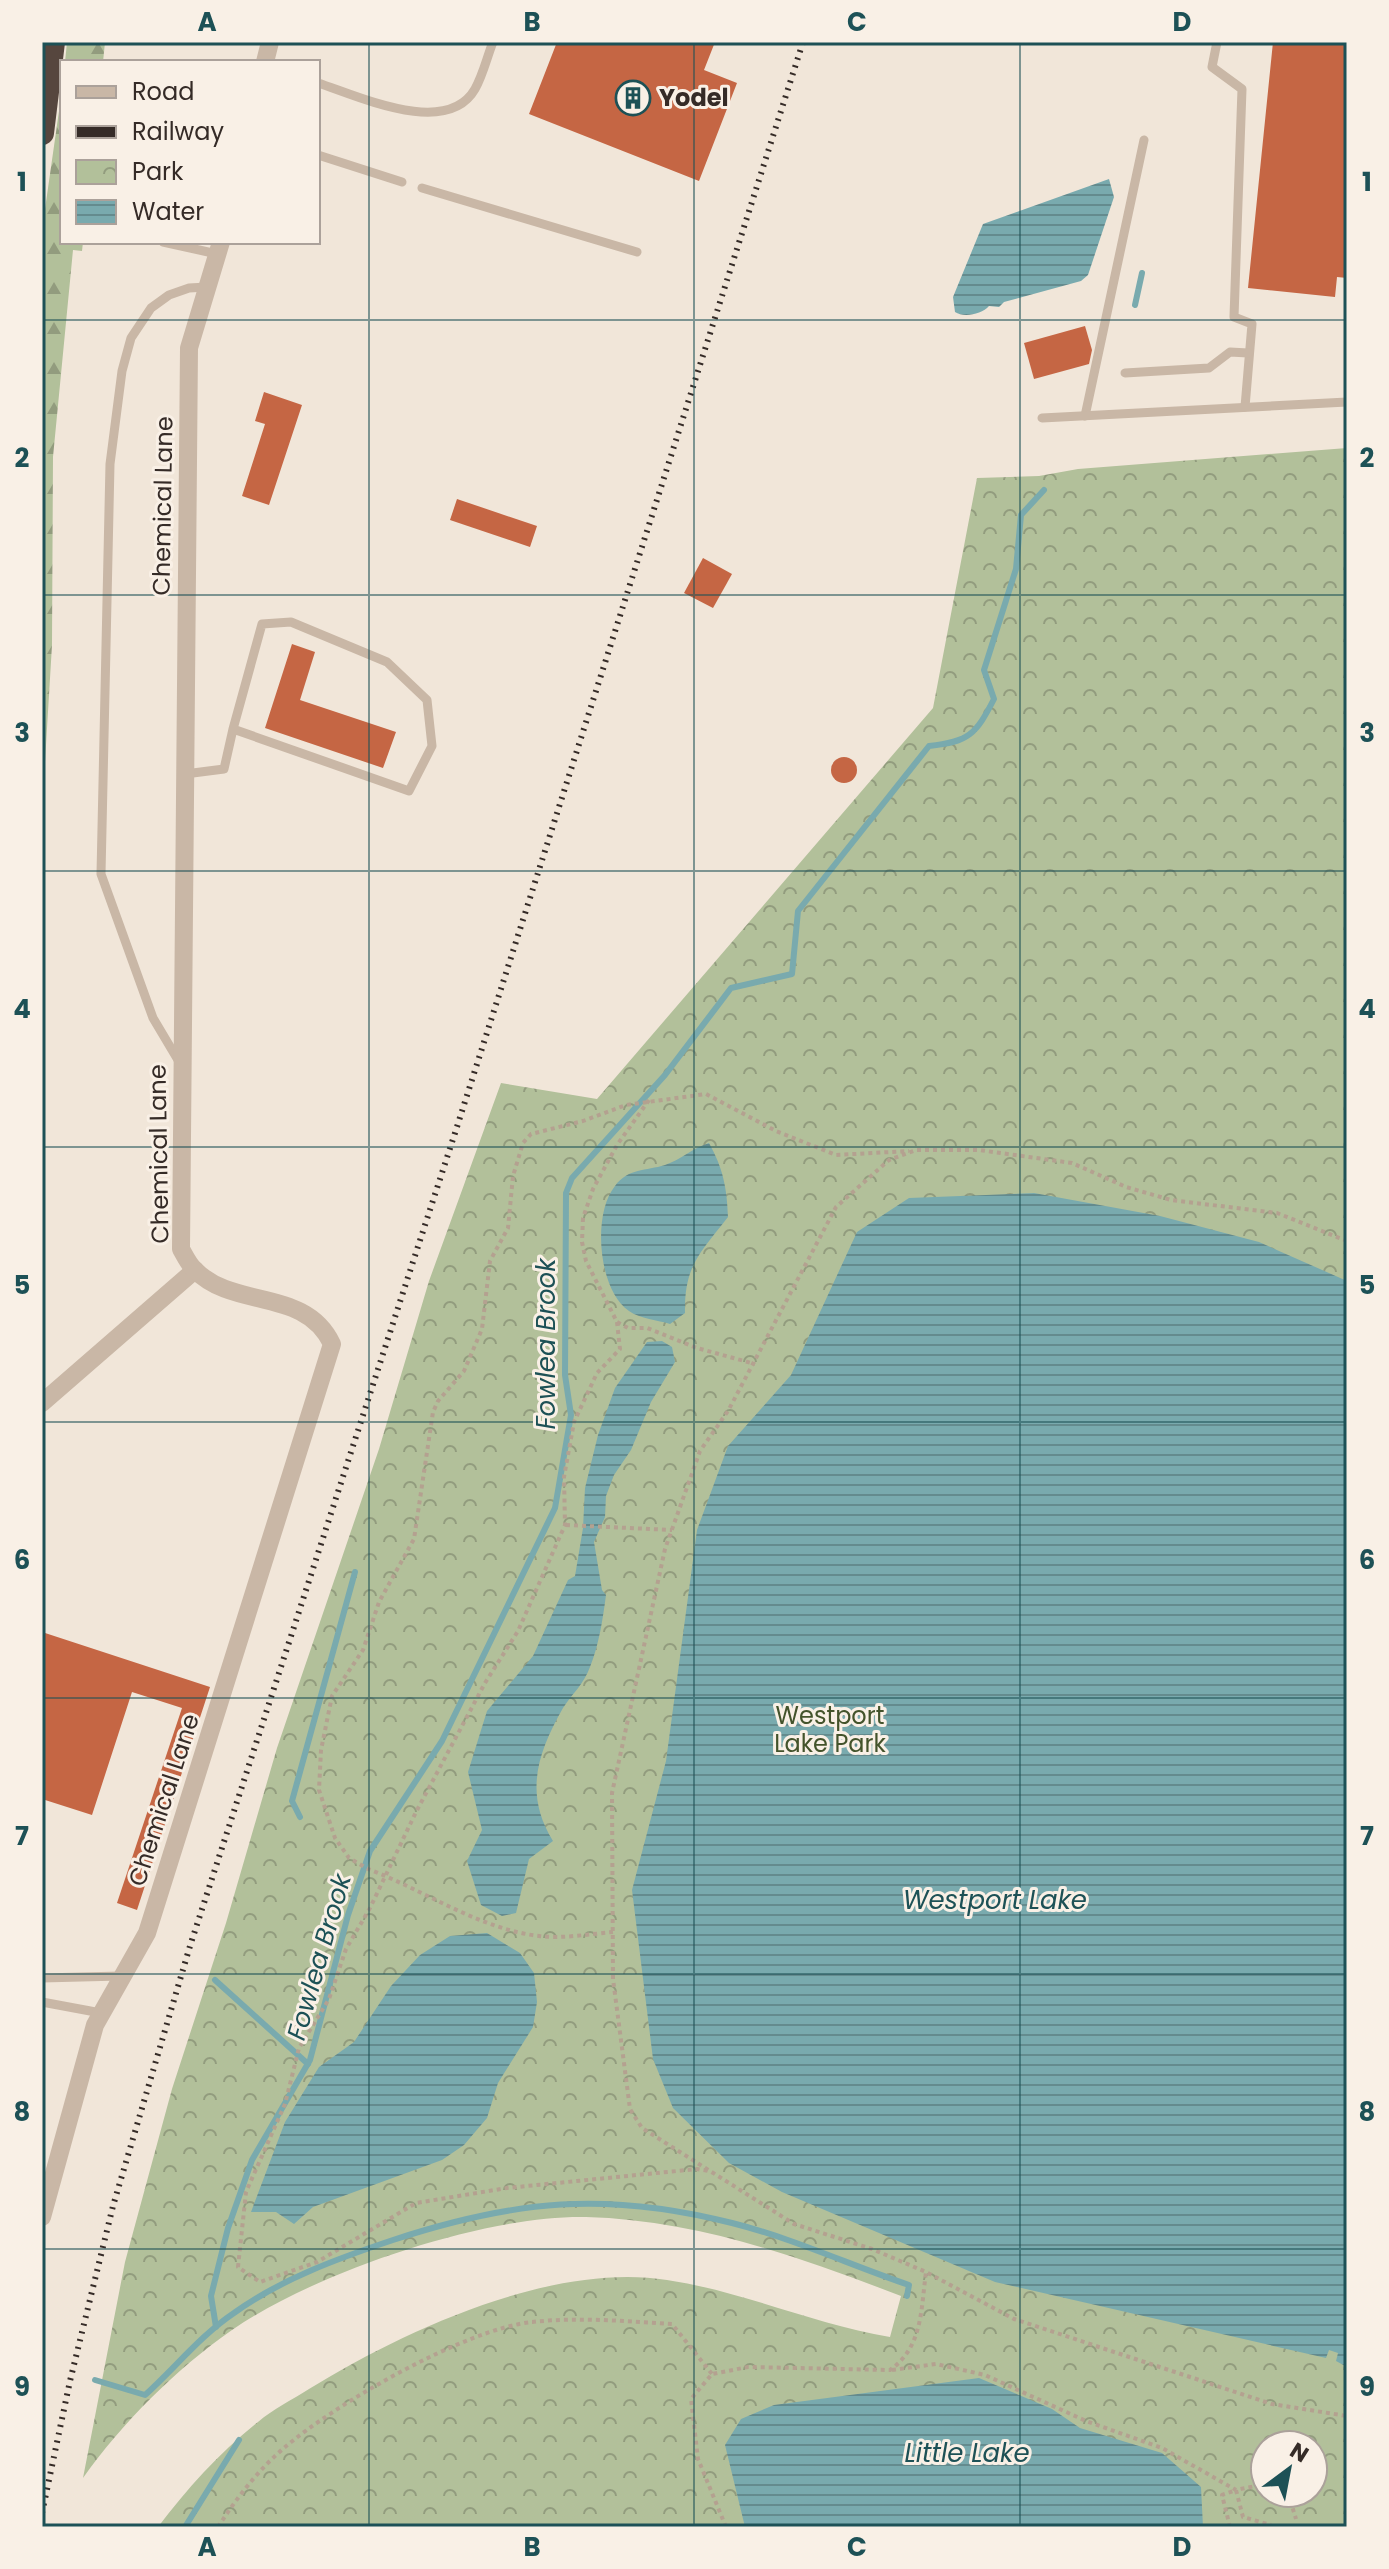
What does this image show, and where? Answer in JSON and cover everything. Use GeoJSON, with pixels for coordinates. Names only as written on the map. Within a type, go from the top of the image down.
{"type":"FeatureCollection","features":[{"type":"Feature","properties":{"kind":"highway"},"geometry":{"type":"LineString","coordinates":[[42,133],[53,42]]}},
{"type":"Feature","properties":{"kind":"street","name":"Chemical Lane"},"geometry":{"type":"LineString","coordinates":[[43,2213],[101,2013],[147,1933],[332,1344],[323,1324],[305,1313],[221,1287],[195,1270],[181,1249],[189,348],[219,248]]}},
{"type":"Feature","properties":{"kind":"street"},"geometry":{"type":"LineString","coordinates":[[42,1403],[195,1270]]}},
{"type":"Feature","properties":{"kind":"lane"},"geometry":{"type":"LineString","coordinates":[[320,84],[416,113],[433,114],[454,107],[474,92],[493,42]]}},
{"type":"Feature","properties":{"kind":"lane"},"geometry":{"type":"LineString","coordinates":[[1217,42],[1212,67],[1242,89],[1234,317],[1252,324],[1245,407]]}},
{"type":"Feature","properties":{"kind":"lane"},"geometry":{"type":"LineString","coordinates":[[1085,416],[1144,140]]}},
{"type":"Feature","properties":{"kind":"lane"},"geometry":{"type":"LineString","coordinates":[[320,156],[402,182]]}},
{"type":"Feature","properties":{"kind":"lane"},"geometry":{"type":"LineString","coordinates":[[422,188],[637,252]]}},
{"type":"Feature","properties":{"kind":"lane"},"geometry":{"type":"LineString","coordinates":[[182,244],[219,248]]}},
{"type":"Feature","properties":{"kind":"lane"},"geometry":{"type":"LineString","coordinates":[[182,1066],[153,1018],[101,874],[110,464],[122,371],[131,338],[151,308],[169,295],[189,288],[207,287]]}},
{"type":"Feature","properties":{"kind":"lane"},"geometry":{"type":"LineString","coordinates":[[1125,373],[1209,368],[1230,352],[1248,353]]}},
{"type":"Feature","properties":{"kind":"lane"},"geometry":{"type":"LineString","coordinates":[[1042,418],[1347,402]]}},
{"type":"Feature","properties":{"kind":"lane"},"geometry":{"type":"LineString","coordinates":[[185,774],[224,769],[233,729],[262,624],[291,622],[387,662],[427,700],[432,746],[409,791],[233,729]]}},
{"type":"Feature","properties":{"kind":"lane"},"geometry":{"type":"LineString","coordinates":[[42,1978],[121,1976]]}},
{"type":"Feature","properties":{"kind":"lane"},"geometry":{"type":"LineString","coordinates":[[42,2002],[101,2013]]}},
{"type":"Feature","properties":{"kind":"path"},"geometry":{"type":"LineString","coordinates":[[613,1932],[539,1936],[489,1923],[386,1876],[349,1858],[335,1838],[319,1790],[321,1750],[332,1696],[363,1650],[379,1602],[414,1539],[433,1412],[438,1401],[464,1371],[482,1329],[490,1261],[508,1228],[513,1176],[523,1143],[531,1134],[550,1126],[583,1121],[626,1105],[706,1094],[776,1131],[836,1155],[979,1150],[1072,1163],[1126,1187],[1171,1200],[1277,1213],[1347,1241]]}},
{"type":"Feature","properties":{"kind":"path"},"geometry":{"type":"LineString","coordinates":[[649,1100],[638,1120],[617,1145],[593,1189],[583,1218],[586,1261],[617,1322],[620,1349],[597,1373],[574,1422],[564,1477],[565,1525],[518,1631],[485,1683],[346,1949],[329,1999],[299,2048],[285,2104],[246,2192],[238,2239],[238,2267],[260,2282],[317,2262],[416,2203],[507,2188],[697,2169],[713,2172]]}},
{"type":"Feature","properties":{"kind":"path"},"geometry":{"type":"LineString","coordinates":[[916,1150],[889,1160],[836,1207],[755,1364],[700,1451],[672,1530],[612,1793],[613,1979],[630,2109],[642,2128],[794,2224],[872,2249],[926,2272],[1014,2319],[1272,2404],[1347,2416]]}},
{"type":"Feature","properties":{"kind":"path"},"geometry":{"type":"LineString","coordinates":[[617,1322],[628,1328],[647,1328],[697,1348],[755,1364]]}},
{"type":"Feature","properties":{"kind":"path"},"geometry":{"type":"LineString","coordinates":[[565,1525],[672,1530]]}},
{"type":"Feature","properties":{"kind":"path"},"geometry":{"type":"LineString","coordinates":[[890,2370],[906,2359],[917,2334],[926,2272]]}},
{"type":"Feature","properties":{"kind":"path"},"geometry":{"type":"LineString","coordinates":[[218,2527],[237,2497],[283,2448],[353,2399],[454,2345],[530,2322],[672,2324],[712,2374]]}},
{"type":"Feature","properties":{"kind":"path"},"geometry":{"type":"LineString","coordinates":[[726,2527],[698,2459],[691,2399],[712,2374],[748,2367],[890,2370],[936,2364],[985,2375],[1086,2421],[1162,2448],[1236,2490],[1243,2517],[1271,2525]]}},
{"type":"Feature","properties":{"kind":"path"},"geometry":{"type":"LineString","coordinates":[[1230,2527],[1222,2495],[1249,2487]]}},
{"type":"Feature","properties":{"kind":"path"},"geometry":{"type":"LineString","coordinates":[[1293,2509],[1296,2519]]}},
{"type":"Feature","properties":{"kind":"green space"},"geometry":{"type":"Polygon","coordinates":[[[67,42],[105,42],[103,60],[65,60],[67,42]]]}},
{"type":"Feature","properties":{"kind":"green space"},"geometry":{"type":"Polygon","coordinates":[[[60,104],[60,244],[83,244],[82,251],[73,250],[53,457],[52,645],[42,812],[42,230],[60,104]]]}},
{"type":"Feature","properties":{"kind":"green space","name":"Westport Lake Park"},"geometry":{"type":"Polygon","coordinates":[[[1347,448],[1347,2527],[158,2527],[217,2458],[276,2409],[347,2367],[434,2324],[529,2291],[576,2281],[623,2277],[667,2280],[890,2337],[901,2296],[747,2243],[668,2225],[586,2217],[499,2226],[402,2251],[354,2268],[267,2308],[211,2345],[171,2379],[115,2437],[83,2478],[125,2262],[172,2089],[226,1923],[277,1748],[379,1449],[429,1281],[501,1083],[597,1099],[933,708],[977,478],[1039,476],[1078,469],[1347,448]]]}},
{"type":"Feature","properties":{"kind":"water"},"geometry":{"type":"Polygon","coordinates":[[[1109,179],[1114,197],[1088,275],[1081,281],[1004,302],[999,307],[989,306],[978,313],[963,315],[955,312],[953,297],[983,224],[1109,179]]]}},
{"type":"Feature","properties":{"kind":"water"},"geometry":{"type":"Polygon","coordinates":[[[709,1143],[723,1178],[728,1217],[702,1250],[691,1271],[685,1313],[670,1324],[638,1316],[619,1301],[610,1287],[605,1270],[601,1232],[608,1199],[615,1186],[626,1176],[671,1163],[709,1143]]]}},
{"type":"Feature","properties":{"kind":"water","name":"Westport Lake"},"geometry":{"type":"Polygon","coordinates":[[[1034,1193],[1160,1216],[1259,1242],[1347,1281],[1347,2367],[1336,2361],[1338,2353],[1329,2350],[1326,2358],[995,2282],[782,2192],[729,2163],[673,2108],[653,2059],[632,1890],[666,1761],[697,1530],[728,1446],[791,1375],[857,1232],[909,1198],[1034,1193]]]}},
{"type":"Feature","properties":{"kind":"water"},"geometry":{"type":"Polygon","coordinates":[[[662,1341],[672,1347],[675,1362],[651,1402],[631,1450],[614,1475],[606,1496],[605,1517],[594,1542],[602,1590],[606,1595],[596,1650],[585,1679],[554,1725],[537,1774],[539,1807],[553,1841],[529,1859],[516,1913],[502,1916],[481,1905],[467,1861],[482,1830],[468,1772],[487,1711],[533,1656],[568,1580],[575,1576],[583,1528],[585,1488],[598,1435],[615,1388],[647,1342],[662,1341]]]}},
{"type":"Feature","properties":{"kind":"water"},"geometry":{"type":"Polygon","coordinates":[[[487,1933],[520,1953],[534,1973],[537,2002],[533,2027],[498,2083],[487,2118],[464,2145],[442,2160],[313,2207],[294,2224],[276,2212],[251,2212],[285,2122],[319,2067],[354,2042],[391,1986],[420,1955],[450,1936],[487,1933]]]}},
{"type":"Feature","properties":{"kind":"water","name":"Little Lake"},"geometry":{"type":"Polygon","coordinates":[[[979,2378],[1052,2409],[1080,2428],[1162,2453],[1201,2487],[1203,2527],[745,2527],[725,2445],[741,2419],[774,2405],[979,2378]]]}},
{"type":"Feature","properties":{"kind":"building","name":"Yodel"},"geometry":{"type":"Polygon","coordinates":[[[557,42],[715,42],[704,70],[737,83],[699,181],[529,114],[557,42]]]}},
{"type":"Feature","properties":{"kind":"building"},"geometry":{"type":"Polygon","coordinates":[[[1273,42],[1347,42],[1347,278],[1337,277],[1335,297],[1248,288],[1273,42]]]}},
{"type":"Feature","properties":{"kind":"building"},"geometry":{"type":"Polygon","coordinates":[[[1085,326],[1092,350],[1089,364],[1034,379],[1024,343],[1085,326]]]}},
{"type":"Feature","properties":{"kind":"building"},"geometry":{"type":"Polygon","coordinates":[[[264,392],[302,405],[269,505],[242,496],[265,424],[255,421],[264,392]]]}},
{"type":"Feature","properties":{"kind":"building"},"geometry":{"type":"Polygon","coordinates":[[[457,499],[537,526],[530,547],[450,520],[457,499]]]}},
{"type":"Feature","properties":{"kind":"building"},"geometry":{"type":"Polygon","coordinates":[[[703,558],[732,574],[713,608],[684,593],[703,558]]]}},
{"type":"Feature","properties":{"kind":"building"},"geometry":{"type":"Polygon","coordinates":[[[292,644],[315,652],[300,700],[396,732],[383,768],[265,728],[292,644]]]}},
{"type":"Feature","properties":{"kind":"building"},"geometry":{"type":"Polygon","coordinates":[[[844,757],[853,761],[857,770],[853,779],[844,783],[835,779],[831,770],[835,761],[844,757]]]}},
{"type":"Feature","properties":{"kind":"building"},"geometry":{"type":"Polygon","coordinates":[[[42,1632],[210,1687],[137,1910],[117,1903],[182,1708],[132,1692],[92,1815],[42,1799],[42,1632]]]}},
{"type":"Feature","properties":{"kind":"waterway","name":"Fowlea Brook"},"geometry":{"type":"LineString","coordinates":[[1135,305],[1142,273]]}},
{"type":"Feature","properties":{"kind":"waterway","name":"Fowlea Brook"},"geometry":{"type":"LineString","coordinates":[[216,2327],[211,2296],[228,2228],[252,2160],[310,2060],[348,1915],[370,1851],[442,1741],[555,1508],[571,1415],[565,1375],[566,1193],[572,1178],[665,1075],[731,988],[792,974],[798,911],[929,746],[962,739],[982,721],[994,699],[984,670],[1016,569],[1021,515],[1044,490]]}},
{"type":"Feature","properties":{"kind":"waterway"},"geometry":{"type":"LineString","coordinates":[[300,1817],[292,1801],[355,1572]]}},
{"type":"Feature","properties":{"kind":"waterway"},"geometry":{"type":"LineString","coordinates":[[215,1980],[308,2064]]}},
{"type":"Feature","properties":{"kind":"waterway"},"geometry":{"type":"LineString","coordinates":[[95,2380],[145,2395],[222,2322],[291,2280],[331,2262],[437,2226],[561,2204],[643,2207],[732,2223],[909,2285],[907,2296]]}},
{"type":"Feature","properties":{"kind":"waterway","name":"Fowlea Brook"},"geometry":{"type":"LineString","coordinates":[[185,2527],[239,2440]]}},
{"type":"Feature","properties":{"kind":"railway"},"geometry":{"type":"LineString","coordinates":[[42,2513],[70,2381],[113,2206],[190,1946],[455,1133],[803,42]]}},
{"type":"Feature","properties":{"kind":"place","name":"Yodel"},"geometry":{"type":"Point","coordinates":[633,98]}}]}
